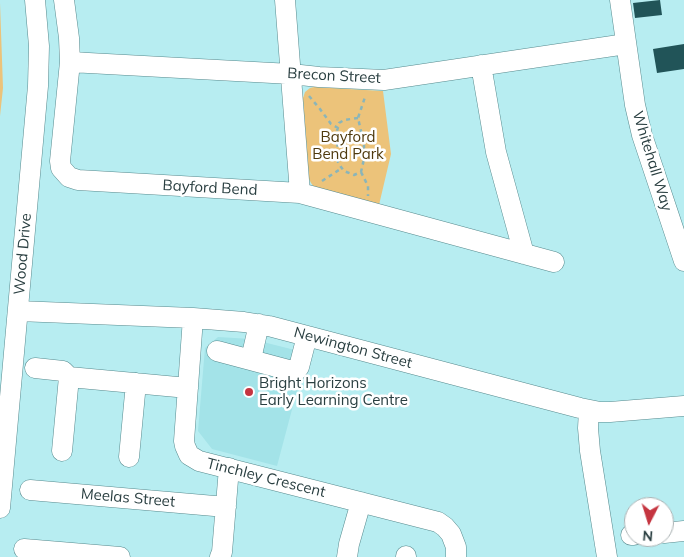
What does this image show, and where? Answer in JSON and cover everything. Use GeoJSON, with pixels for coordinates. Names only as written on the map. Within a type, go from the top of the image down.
{"type":"FeatureCollection","features":[{"type":"Feature","properties":{"kind":"street","name":"Wood Drive"},"geometry":{"type":"LineString","coordinates":[[0,508],[38,86],[39,46],[36,0]]}},
{"type":"Feature","properties":{"kind":"street","name":"Bayford Bend"},"geometry":{"type":"LineString","coordinates":[[64,0],[70,38],[70,62],[60,161],[61,168],[69,177],[78,180],[300,193],[554,262]]}},
{"type":"Feature","properties":{"kind":"street"},"geometry":{"type":"LineString","coordinates":[[285,0],[300,193]]}},
{"type":"Feature","properties":{"kind":"street","name":"Whitehall Way"},"geometry":{"type":"LineString","coordinates":[[620,0],[635,105],[642,135],[684,261]]}},
{"type":"Feature","properties":{"kind":"street","name":"Brecon Street"},"geometry":{"type":"LineString","coordinates":[[70,62],[291,78],[319,77],[384,80],[626,44]]}},
{"type":"Feature","properties":{"kind":"street"},"geometry":{"type":"LineString","coordinates":[[481,66],[496,152],[524,254]]}},
{"type":"Feature","properties":{"kind":"street","name":"Newington Street"},"geometry":{"type":"LineString","coordinates":[[18,311],[194,318],[259,324],[589,410],[610,412],[684,406]]}},
{"type":"Feature","properties":{"kind":"street","name":"Tinchley Crescent"},"geometry":{"type":"LineString","coordinates":[[194,318],[184,441],[189,455],[199,461],[438,522],[451,534],[456,547],[456,557]]}},
{"type":"Feature","properties":{"kind":"street"},"geometry":{"type":"LineString","coordinates":[[251,359],[259,324]]}},
{"type":"Feature","properties":{"kind":"street"},"geometry":{"type":"LineString","coordinates":[[217,351],[292,371],[299,367],[307,336]]}},
{"type":"Feature","properties":{"kind":"street"},"geometry":{"type":"LineString","coordinates":[[35,368],[63,370],[69,377],[188,388]]}},
{"type":"Feature","properties":{"kind":"street"},"geometry":{"type":"LineString","coordinates":[[62,451],[69,377]]}},
{"type":"Feature","properties":{"kind":"street"},"geometry":{"type":"LineString","coordinates":[[129,457],[136,383]]}},
{"type":"Feature","properties":{"kind":"street"},"geometry":{"type":"LineString","coordinates":[[589,410],[590,451],[607,557]]}},
{"type":"Feature","properties":{"kind":"street"},"geometry":{"type":"LineString","coordinates":[[220,557],[229,468]]}},
{"type":"Feature","properties":{"kind":"street","name":"Meelas Street"},"geometry":{"type":"LineString","coordinates":[[30,490],[226,507]]}},
{"type":"Feature","properties":{"kind":"street"},"geometry":{"type":"LineString","coordinates":[[351,556],[349,544],[361,502]]}},
{"type":"Feature","properties":{"kind":"street"},"geometry":{"type":"LineString","coordinates":[[24,549],[120,557]]}},
{"type":"Feature","properties":{"kind":"path"},"geometry":{"type":"LineString","coordinates":[[291,78],[313,100],[331,124],[338,128]]}},
{"type":"Feature","properties":{"kind":"path"},"geometry":{"type":"LineString","coordinates":[[367,80],[358,118],[364,144],[364,159],[361,172],[368,186],[369,202],[367,211]]}},
{"type":"Feature","properties":{"kind":"path"},"geometry":{"type":"LineString","coordinates":[[358,118],[344,120],[339,123],[338,162],[344,170],[354,175],[361,172]]}},
{"type":"Feature","properties":{"kind":"shaded area","name":"Bright Horizons Early Learning Centre"},"geometry":{"type":"Polygon","coordinates":[[[218,337],[251,339],[307,353],[277,466],[212,449],[198,431],[205,348],[218,337]]]}},
{"type":"Feature","properties":{"kind":"green space"},"geometry":{"type":"Polygon","coordinates":[[[0,3],[3,88],[0,116],[0,3]]]}},
{"type":"Feature","properties":{"kind":"green space","name":"Bayford Bend Park"},"geometry":{"type":"Polygon","coordinates":[[[314,87],[383,91],[391,154],[379,205],[314,187],[311,183],[309,179],[303,98],[305,92],[314,87]]]}},
{"type":"Feature","properties":{"kind":"building"},"geometry":{"type":"Polygon","coordinates":[[[660,0],[662,15],[635,18],[633,3],[660,0]]]}},
{"type":"Feature","properties":{"kind":"building"},"geometry":{"type":"Polygon","coordinates":[[[684,44],[684,69],[657,73],[653,49],[684,44]]]}},
{"type":"Feature","properties":{"kind":"place","name":"Bright Horizons Early Learning Centre"},"geometry":{"type":"Point","coordinates":[249,392]}}]}
